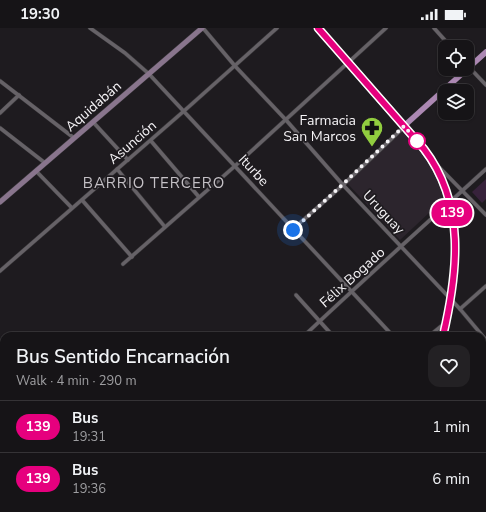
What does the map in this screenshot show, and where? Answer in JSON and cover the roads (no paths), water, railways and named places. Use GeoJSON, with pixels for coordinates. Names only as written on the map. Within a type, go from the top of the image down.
{"type":"FeatureCollection","features":[{"type":"Feature","properties":{"kind":"highway"},"geometry":{"type":"LineString","coordinates":[[318,28],[433,161],[444,185],[449,202],[456,248],[454,283],[444,332]]}},
{"type":"Feature","properties":{"kind":"main road"},"geometry":{"type":"LineString","coordinates":[[474,61],[486,52]]}},
{"type":"Feature","properties":{"kind":"main road"},"geometry":{"type":"LineString","coordinates":[[404,126],[457,76]]}},
{"type":"Feature","properties":{"kind":"street","name":"Iturbe"},"geometry":{"type":"LineString","coordinates":[[90,28],[125,53],[149,74],[389,332]]}},
{"type":"Feature","properties":{"kind":"street","name":"Aquidabán"},"geometry":{"type":"LineString","coordinates":[[1,199],[36,171],[203,28]]}},
{"type":"Feature","properties":{"kind":"street","name":"Uruguay"},"geometry":{"type":"LineString","coordinates":[[203,28],[235,66],[460,309],[479,332]]}},
{"type":"Feature","properties":{"kind":"street","name":"Asunción"},"geometry":{"type":"LineString","coordinates":[[0,271],[151,141],[277,28]]}},
{"type":"Feature","properties":{"kind":"street"},"geometry":{"type":"LineString","coordinates":[[123,264],[235,166],[386,28]]}},
{"type":"Feature","properties":{"kind":"street"},"geometry":{"type":"LineString","coordinates":[[434,28],[445,40]]}},
{"type":"Feature","properties":{"kind":"street"},"geometry":{"type":"LineString","coordinates":[[474,72],[486,85]]}},
{"type":"Feature","properties":{"kind":"street"},"geometry":{"type":"LineString","coordinates":[[0,81],[74,138]]}},
{"type":"Feature","properties":{"kind":"street"},"geometry":{"type":"LineString","coordinates":[[0,113],[19,95]]}},
{"type":"Feature","properties":{"kind":"street"},"geometry":{"type":"LineString","coordinates":[[93,122],[128,160]]}},
{"type":"Feature","properties":{"kind":"street"},"geometry":{"type":"LineString","coordinates":[[293,230],[404,126]]}},
{"type":"Feature","properties":{"kind":"street"},"geometry":{"type":"LineString","coordinates":[[0,128],[45,163]]}},
{"type":"Feature","properties":{"kind":"street"},"geometry":{"type":"LineString","coordinates":[[151,141],[199,197]]}},
{"type":"Feature","properties":{"kind":"street"},"geometry":{"type":"LineString","coordinates":[[433,161],[486,215]]}},
{"type":"Feature","properties":{"kind":"street"},"geometry":{"type":"LineString","coordinates":[[117,169],[165,226]]}},
{"type":"Feature","properties":{"kind":"street","name":"Félix Bogado"},"geometry":{"type":"LineString","coordinates":[[308,332],[486,169]]}},
{"type":"Feature","properties":{"kind":"street"},"geometry":{"type":"LineString","coordinates":[[36,171],[72,208]]}},
{"type":"Feature","properties":{"kind":"street"},"geometry":{"type":"LineString","coordinates":[[82,200],[132,257]]}},
{"type":"Feature","properties":{"kind":"street"},"geometry":{"type":"LineString","coordinates":[[460,309],[486,286]]}},
{"type":"Feature","properties":{"kind":"street"},"geometry":{"type":"LineString","coordinates":[[296,295],[329,332]]}},
{"type":"Feature","properties":{"kind":"street"},"geometry":{"type":"LineString","coordinates":[[434,332],[446,322]]}},
{"type":"Feature","properties":{"kind":"place","name":"Farmacia San Marcos"},"geometry":{"type":"Point","coordinates":[372,148]}},
{"type":"Feature","properties":{"kind":"district","name":"BARRIO TERCERO"},"geometry":{"type":"Point","coordinates":[154,183]}}]}
